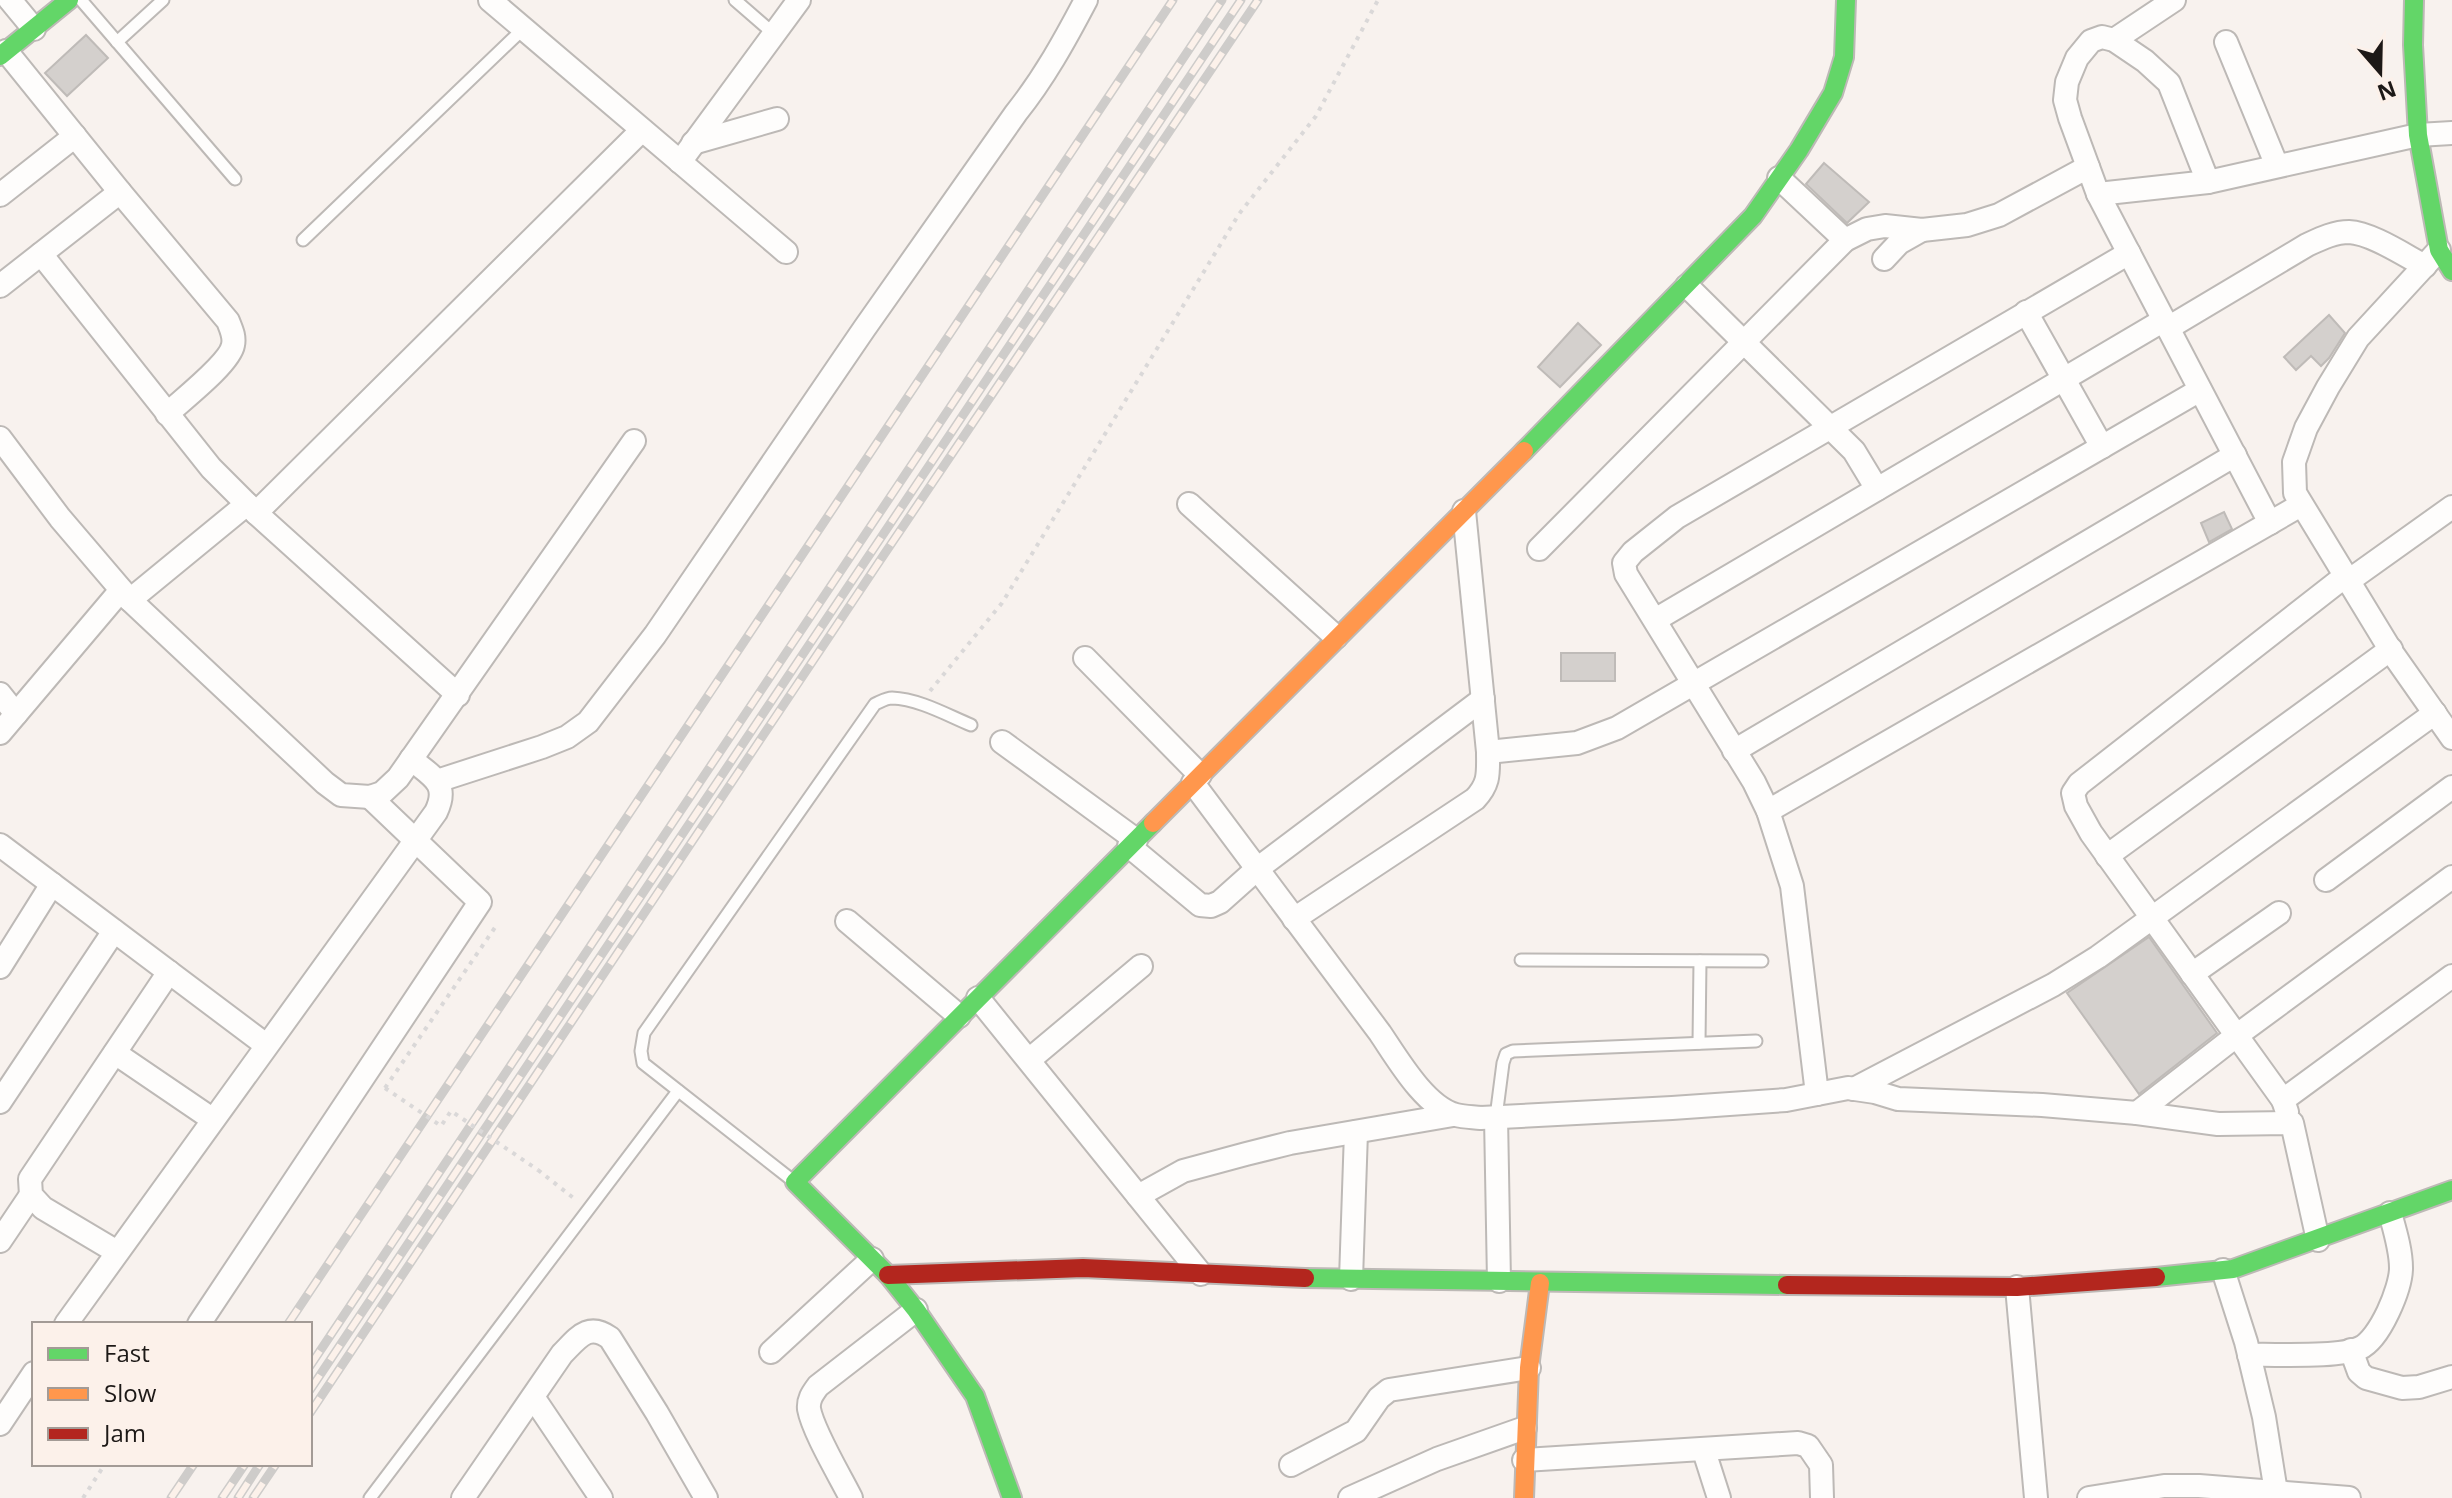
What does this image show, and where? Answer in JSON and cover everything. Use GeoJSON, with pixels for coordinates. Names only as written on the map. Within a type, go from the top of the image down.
{"type":"FeatureCollection","features":[{"type":"Feature","properties":{"kind":"street"},"geometry":{"type":"LineString","coordinates":[[10,0],[34,29]]}},
{"type":"Feature","properties":{"kind":"street"},"geometry":{"type":"LineString","coordinates":[[69,0],[3,53],[228,321],[234,334],[233,348],[224,362],[167,414]]}},
{"type":"Feature","properties":{"kind":"street"},"geometry":{"type":"LineString","coordinates":[[490,0],[786,252]]}},
{"type":"Feature","properties":{"kind":"street"},"geometry":{"type":"LineString","coordinates":[[680,162],[799,0]]}},
{"type":"Feature","properties":{"kind":"street"},"geometry":{"type":"LineString","coordinates":[[437,781],[555,742],[588,722],[655,635],[864,329],[1034,90],[1060,51],[1086,0]]}},
{"type":"Feature","properties":{"kind":"street"},"geometry":{"type":"LineString","coordinates":[[1012,1498],[975,1396],[916,1310],[880,1267],[795,1182],[1464,511],[1753,216],[1833,93],[1844,57],[1846,0]]}},
{"type":"Feature","properties":{"kind":"street"},"geometry":{"type":"LineString","coordinates":[[2114,40],[2174,0]]}},
{"type":"Feature","properties":{"kind":"street"},"geometry":{"type":"LineString","coordinates":[[2414,0],[2418,135],[2432,258],[2358,338],[2328,387],[2306,428],[2294,462],[2295,493],[2346,579],[2452,738]]}},
{"type":"Feature","properties":{"kind":"street"},"geometry":{"type":"LineString","coordinates":[[2208,182],[2169,83],[2145,61],[2114,40],[2102,37],[2091,41],[2077,58],[2067,82],[2065,100],[2098,194],[2270,523]]}},
{"type":"Feature","properties":{"kind":"street"},"geometry":{"type":"LineString","coordinates":[[2226,42],[2277,166]]}},
{"type":"Feature","properties":{"kind":"street"},"geometry":{"type":"LineString","coordinates":[[693,143],[777,119]]}},
{"type":"Feature","properties":{"kind":"street"},"geometry":{"type":"LineString","coordinates":[[0,733],[126,595],[251,508],[642,130]]}},
{"type":"Feature","properties":{"kind":"street"},"geometry":{"type":"LineString","coordinates":[[2098,194],[2208,182],[2418,135],[2452,133]]}},
{"type":"Feature","properties":{"kind":"street"},"geometry":{"type":"LineString","coordinates":[[0,195],[75,136]]}},
{"type":"Feature","properties":{"kind":"street"},"geometry":{"type":"LineString","coordinates":[[1539,549],[1845,240],[1867,229],[1885,226],[1922,230],[1967,225],[1999,215],[2088,167]]}},
{"type":"Feature","properties":{"kind":"street"},"geometry":{"type":"LineString","coordinates":[[1779,178],[1845,240]]}},
{"type":"Feature","properties":{"kind":"street"},"geometry":{"type":"LineString","coordinates":[[0,286],[120,192]]}},
{"type":"Feature","properties":{"kind":"street"},"geometry":{"type":"LineString","coordinates":[[1884,259],[1899,243],[1922,230]]}},
{"type":"Feature","properties":{"kind":"street"},"geometry":{"type":"LineString","coordinates":[[1655,620],[2064,379],[2307,245],[2331,235],[2350,232],[2432,258],[2452,271]]}},
{"type":"Feature","properties":{"kind":"street"},"geometry":{"type":"LineString","coordinates":[[1817,1094],[1792,886],[1768,811],[1754,782],[1626,574],[1624,563],[1633,552],[1677,517],[2129,253]]}},
{"type":"Feature","properties":{"kind":"street"},"geometry":{"type":"LineString","coordinates":[[41,254],[211,468],[458,695]]}},
{"type":"Feature","properties":{"kind":"street"},"geometry":{"type":"LineString","coordinates":[[1687,286],[1830,426],[1864,464],[1877,489]]}},
{"type":"Feature","properties":{"kind":"street"},"geometry":{"type":"LineString","coordinates":[[2026,312],[2102,447]]}},
{"type":"Feature","properties":{"kind":"street"},"geometry":{"type":"LineString","coordinates":[[1488,752],[1577,743],[1617,728],[2200,390]]}},
{"type":"Feature","properties":{"kind":"street"},"geometry":{"type":"LineString","coordinates":[[0,438],[60,518],[126,595],[325,783],[341,795],[370,797],[382,793],[398,778],[634,441]]}},
{"type":"Feature","properties":{"kind":"street"},"geometry":{"type":"LineString","coordinates":[[1734,751],[2235,455]]}},
{"type":"Feature","properties":{"kind":"street"},"geometry":{"type":"LineString","coordinates":[[1189,504],[1336,637]]}},
{"type":"Feature","properties":{"kind":"street"},"geometry":{"type":"LineString","coordinates":[[1768,811],[2301,505]]}},
{"type":"Feature","properties":{"kind":"street"},"geometry":{"type":"LineString","coordinates":[[2318,1240],[2292,1123],[2283,1100],[2091,833],[2076,806],[2073,793],[2079,784],[2346,579],[2452,507]]}},
{"type":"Feature","properties":{"kind":"street"},"geometry":{"type":"LineString","coordinates":[[1294,919],[1475,799],[1485,788],[1488,752],[1464,511]]}},
{"type":"Feature","properties":{"kind":"street"},"geometry":{"type":"LineString","coordinates":[[2107,856],[2391,649]]}},
{"type":"Feature","properties":{"kind":"street"},"geometry":{"type":"LineString","coordinates":[[1085,658],[1196,779],[1257,869],[1408,1074],[1431,1101],[1453,1115]]}},
{"type":"Feature","properties":{"kind":"street"},"geometry":{"type":"LineString","coordinates":[[0,694],[16,714]]}},
{"type":"Feature","properties":{"kind":"street"},"geometry":{"type":"LineString","coordinates":[[1002,742],[1133,843],[1200,905],[1211,906],[1483,699]]}},
{"type":"Feature","properties":{"kind":"street"},"geometry":{"type":"LineString","coordinates":[[1854,1089],[2053,985],[2098,957],[2435,713]]}},
{"type":"Feature","properties":{"kind":"street"},"geometry":{"type":"LineString","coordinates":[[67,1322],[436,812],[442,790],[437,781],[411,759]]}},
{"type":"Feature","properties":{"kind":"street"},"geometry":{"type":"LineString","coordinates":[[2326,880],[2452,787]]}},
{"type":"Feature","properties":{"kind":"street"},"geometry":{"type":"LineString","coordinates":[[200,1322],[480,902],[370,797]]}},
{"type":"Feature","properties":{"kind":"street"},"geometry":{"type":"LineString","coordinates":[[0,845],[266,1045]]}},
{"type":"Feature","properties":{"kind":"street"},"geometry":{"type":"LineString","coordinates":[[2137,1113],[2452,877]]}},
{"type":"Feature","properties":{"kind":"street"},"geometry":{"type":"LineString","coordinates":[[0,967],[52,884]]}},
{"type":"Feature","properties":{"kind":"street"},"geometry":{"type":"LineString","coordinates":[[2192,974],[2279,913]]}},
{"type":"Feature","properties":{"kind":"street"},"geometry":{"type":"LineString","coordinates":[[847,921],[959,1016]]}},
{"type":"Feature","properties":{"kind":"street"},"geometry":{"type":"LineString","coordinates":[[0,1102],[114,931]]}},
{"type":"Feature","properties":{"kind":"street"},"geometry":{"type":"LineString","coordinates":[[1029,1060],[1141,966]]}},
{"type":"Feature","properties":{"kind":"street"},"geometry":{"type":"LineString","coordinates":[[0,1241],[31,1195],[30,1179],[169,972]]}},
{"type":"Feature","properties":{"kind":"street"},"geometry":{"type":"LineString","coordinates":[[2283,1100],[2452,976]]}},
{"type":"Feature","properties":{"kind":"street"},"geometry":{"type":"LineString","coordinates":[[978,998],[1201,1274]]}},
{"type":"Feature","properties":{"kind":"street"},"geometry":{"type":"LineString","coordinates":[[115,1053],[212,1119]]}},
{"type":"Feature","properties":{"kind":"street"},"geometry":{"type":"LineString","coordinates":[[1138,1196],[1183,1171],[1290,1143],[1453,1115],[1496,1117],[1701,1106],[1786,1100],[1854,1089],[1898,1099],[2042,1105],[2218,1124],[2292,1123]]}},
{"type":"Feature","properties":{"kind":"street"},"geometry":{"type":"LineString","coordinates":[[1496,1117],[1499,1281]]}},
{"type":"Feature","properties":{"kind":"street"},"geometry":{"type":"LineString","coordinates":[[1351,1279],[1356,1132]]}},
{"type":"Feature","properties":{"kind":"street"},"geometry":{"type":"LineString","coordinates":[[771,1352],[880,1267],[1083,1268],[1540,1283],[2017,1287],[2233,1269],[2452,1190]]}},
{"type":"Feature","properties":{"kind":"street"},"geometry":{"type":"LineString","coordinates":[[31,1195],[43,1208],[117,1252]]}},
{"type":"Feature","properties":{"kind":"street"},"geometry":{"type":"LineString","coordinates":[[2249,1355],[2343,1352],[2362,1347],[2378,1333],[2401,1281],[2400,1252],[2390,1213]]}},
{"type":"Feature","properties":{"kind":"street"},"geometry":{"type":"LineString","coordinates":[[2223,1270],[2264,1417],[2276,1492]]}},
{"type":"Feature","properties":{"kind":"street"},"geometry":{"type":"LineString","coordinates":[[1524,1498],[1529,1368],[1540,1283]]}},
{"type":"Feature","properties":{"kind":"street"},"geometry":{"type":"LineString","coordinates":[[2017,1287],[2036,1498]]}},
{"type":"Feature","properties":{"kind":"street"},"geometry":{"type":"LineString","coordinates":[[851,1498],[809,1410],[810,1398],[818,1386],[916,1310]]}},
{"type":"Feature","properties":{"kind":"street"},"geometry":{"type":"LineString","coordinates":[[463,1498],[562,1354],[578,1337],[589,1331],[600,1331],[610,1338],[706,1498]]}},
{"type":"Feature","properties":{"kind":"street"},"geometry":{"type":"LineString","coordinates":[[2351,1350],[2359,1372],[2366,1378],[2390,1385],[2419,1387],[2452,1377]]}},
{"type":"Feature","properties":{"kind":"street"},"geometry":{"type":"LineString","coordinates":[[1291,1465],[1356,1431],[1379,1398],[1389,1390],[1529,1368]]}},
{"type":"Feature","properties":{"kind":"street"},"geometry":{"type":"LineString","coordinates":[[0,1424],[32,1376]]}},
{"type":"Feature","properties":{"kind":"street"},"geometry":{"type":"LineString","coordinates":[[533,1397],[601,1498]]}},
{"type":"Feature","properties":{"kind":"street"},"geometry":{"type":"LineString","coordinates":[[1350,1498],[1437,1459],[1525,1428]]}},
{"type":"Feature","properties":{"kind":"street"},"geometry":{"type":"LineString","coordinates":[[1524,1460],[1798,1443],[1808,1446],[1821,1465],[1822,1498]]}},
{"type":"Feature","properties":{"kind":"street"},"geometry":{"type":"LineString","coordinates":[[1704,1451],[1719,1498]]}},
{"type":"Feature","properties":{"kind":"street"},"geometry":{"type":"LineString","coordinates":[[2089,1498],[2164,1486],[2349,1498]]}},
{"type":"Feature","properties":{"kind":"lane"},"geometry":{"type":"LineString","coordinates":[[81,0],[235,179]]}},
{"type":"Feature","properties":{"kind":"lane"},"geometry":{"type":"LineString","coordinates":[[117,42],[163,0]]}},
{"type":"Feature","properties":{"kind":"lane"},"geometry":{"type":"LineString","coordinates":[[735,0],[774,34]]}},
{"type":"Feature","properties":{"kind":"lane"},"geometry":{"type":"LineString","coordinates":[[303,240],[523,29]]}},
{"type":"Feature","properties":{"kind":"lane"},"geometry":{"type":"LineString","coordinates":[[795,1182],[643,1063],[644,1033],[875,704],[889,698],[921,705],[971,725]]}},
{"type":"Feature","properties":{"kind":"lane"},"geometry":{"type":"LineString","coordinates":[[1521,960],[1762,961]]}},
{"type":"Feature","properties":{"kind":"lane"},"geometry":{"type":"LineString","coordinates":[[1699,1043],[1700,961]]}},
{"type":"Feature","properties":{"kind":"lane"},"geometry":{"type":"LineString","coordinates":[[1496,1117],[1503,1063],[1506,1054],[1513,1051],[1756,1041]]}},
{"type":"Feature","properties":{"kind":"lane"},"geometry":{"type":"LineString","coordinates":[[370,1498],[678,1091]]}},
{"type":"Feature","properties":{"kind":"path"},"geometry":{"type":"LineString","coordinates":[[921,705],[1002,603],[1239,214],[1316,116],[1378,0]]}},
{"type":"Feature","properties":{"kind":"path"},"geometry":{"type":"LineString","coordinates":[[496,926],[385,1088],[441,1126],[451,1111],[538,1170],[587,1209]]}},
{"type":"Feature","properties":{"kind":"path"},"geometry":{"type":"LineString","coordinates":[[83,1498],[104,1466]]}},
{"type":"Feature","properties":{"kind":"building"},"geometry":{"type":"Polygon","coordinates":[[[86,35],[108,58],[67,96],[45,73],[86,35]]]}},
{"type":"Feature","properties":{"kind":"building"},"geometry":{"type":"Polygon","coordinates":[[[1824,163],[1869,202],[1847,223],[1806,184],[1824,163]]]}},
{"type":"Feature","properties":{"kind":"building"},"geometry":{"type":"Polygon","coordinates":[[[2329,315],[2345,333],[2321,366],[2311,356],[2296,370],[2284,357],[2329,315]]]}},
{"type":"Feature","properties":{"kind":"building"},"geometry":{"type":"Polygon","coordinates":[[[1578,323],[1601,345],[1560,387],[1538,367],[1578,323]]]}},
{"type":"Feature","properties":{"kind":"building"},"geometry":{"type":"Polygon","coordinates":[[[2224,512],[2232,529],[2209,542],[2201,523],[2224,512]]]}},
{"type":"Feature","properties":{"kind":"building"},"geometry":{"type":"Polygon","coordinates":[[[1561,653],[1615,653],[1615,681],[1561,681],[1561,653]]]}},
{"type":"Feature","properties":{"kind":"building"},"geometry":{"type":"Polygon","coordinates":[[[2149,937],[2217,1033],[2139,1094],[2067,993],[2149,937]]]}},
{"type":"Feature","properties":{"kind":"railway"},"geometry":{"type":"LineString","coordinates":[[289,1322],[1173,0]]}},
{"type":"Feature","properties":{"kind":"railway"},"geometry":{"type":"LineString","coordinates":[[312,1363],[1222,0]]}},
{"type":"Feature","properties":{"kind":"railway"},"geometry":{"type":"LineString","coordinates":[[312,1387],[1241,0]]}},
{"type":"Feature","properties":{"kind":"railway"},"geometry":{"type":"LineString","coordinates":[[312,1410],[1258,0]]}},
{"type":"Feature","properties":{"kind":"railway"},"geometry":{"type":"LineString","coordinates":[[171,1498],[193,1466]]}},
{"type":"Feature","properties":{"kind":"railway"},"geometry":{"type":"LineString","coordinates":[[222,1498],[244,1466]]}},
{"type":"Feature","properties":{"kind":"railway"},"geometry":{"type":"LineString","coordinates":[[238,1498],[259,1466]]}},
{"type":"Feature","properties":{"kind":"railway"},"geometry":{"type":"LineString","coordinates":[[253,1498],[275,1466]]}},
{"type":"Feature","properties":{"kind":"traffic: fast"},"geometry":{"type":"LineString","coordinates":[[0,56],[69,0]]}},
{"type":"Feature","properties":{"kind":"traffic: fast"},"geometry":{"type":"LineString","coordinates":[[1524,451],[1753,216],[1799,150],[1833,93],[1844,57],[1846,0]]}},
{"type":"Feature","properties":{"kind":"traffic: fast"},"geometry":{"type":"LineString","coordinates":[[2414,0],[2418,135],[2439,250],[2452,271]]}},
{"type":"Feature","properties":{"kind":"traffic: fast"},"geometry":{"type":"LineString","coordinates":[[1012,1498],[975,1396],[916,1310],[888,1275],[795,1182],[1153,823]]}},
{"type":"Feature","properties":{"kind":"traffic: fast"},"geometry":{"type":"LineString","coordinates":[[2156,1277],[2233,1269],[2452,1190]]}},
{"type":"Feature","properties":{"kind":"traffic: fast"},"geometry":{"type":"LineString","coordinates":[[1305,1278],[1787,1285]]}},
{"type":"Feature","properties":{"kind":"traffic: slow"},"geometry":{"type":"LineString","coordinates":[[1153,823],[1524,451]]}},
{"type":"Feature","properties":{"kind":"traffic: slow"},"geometry":{"type":"LineString","coordinates":[[1524,1498],[1529,1368],[1540,1283]]}},
{"type":"Feature","properties":{"kind":"traffic: jam"},"geometry":{"type":"LineString","coordinates":[[888,1275],[1083,1268],[1305,1278]]}},
{"type":"Feature","properties":{"kind":"traffic: jam"},"geometry":{"type":"LineString","coordinates":[[1787,1285],[2017,1287],[2156,1277]]}}]}
